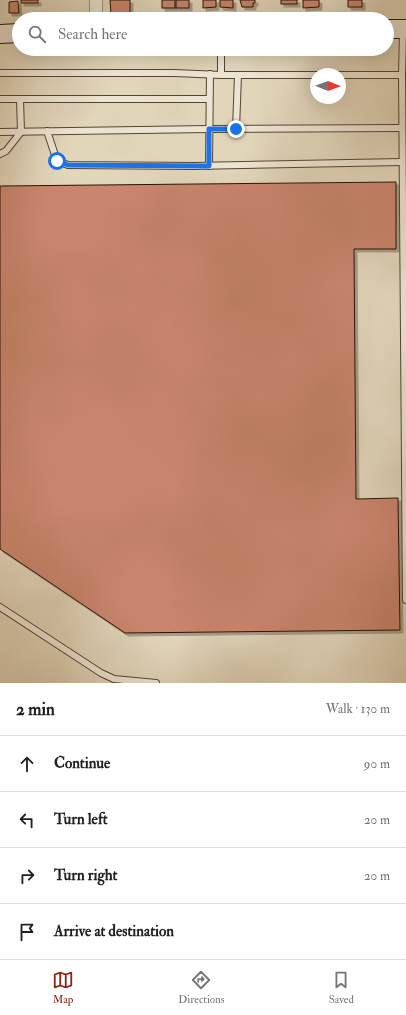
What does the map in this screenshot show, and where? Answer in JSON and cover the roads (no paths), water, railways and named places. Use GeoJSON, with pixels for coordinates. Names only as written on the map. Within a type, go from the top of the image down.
{"type":"FeatureCollection","features":[{"type":"Feature","properties":{"kind":"street"},"geometry":{"type":"LineString","coordinates":[[96,0],[96,12]]}},
{"type":"Feature","properties":{"kind":"street"},"geometry":{"type":"LineString","coordinates":[[0,34],[12,33]]}},
{"type":"Feature","properties":{"kind":"lane"},"geometry":{"type":"LineString","coordinates":[[399,29],[402,75],[401,128],[406,600]]}},
{"type":"Feature","properties":{"kind":"lane"},"geometry":{"type":"LineString","coordinates":[[221,56],[221,75]]}},
{"type":"Feature","properties":{"kind":"lane"},"geometry":{"type":"LineString","coordinates":[[0,73],[310,75]]}},
{"type":"Feature","properties":{"kind":"lane"},"geometry":{"type":"LineString","coordinates":[[209,166],[210,74]]}},
{"type":"Feature","properties":{"kind":"lane"},"geometry":{"type":"LineString","coordinates":[[236,129],[238,75]]}},
{"type":"Feature","properties":{"kind":"lane"},"geometry":{"type":"LineString","coordinates":[[346,75],[402,75]]}},
{"type":"Feature","properties":{"kind":"lane"},"geometry":{"type":"LineString","coordinates":[[0,154],[6,151],[21,132],[20,98]]}},
{"type":"Feature","properties":{"kind":"lane"},"geometry":{"type":"LineString","coordinates":[[0,99],[209,99]]}},
{"type":"Feature","properties":{"kind":"lane"},"geometry":{"type":"LineString","coordinates":[[0,132],[401,128]]}},
{"type":"Feature","properties":{"kind":"lane"},"geometry":{"type":"LineString","coordinates":[[47,131],[57,161],[68,165],[209,166],[402,162]]}},
{"type":"Feature","properties":{"kind":"lane"},"geometry":{"type":"LineString","coordinates":[[0,607],[101,674],[114,679],[156,683]]}}]}
